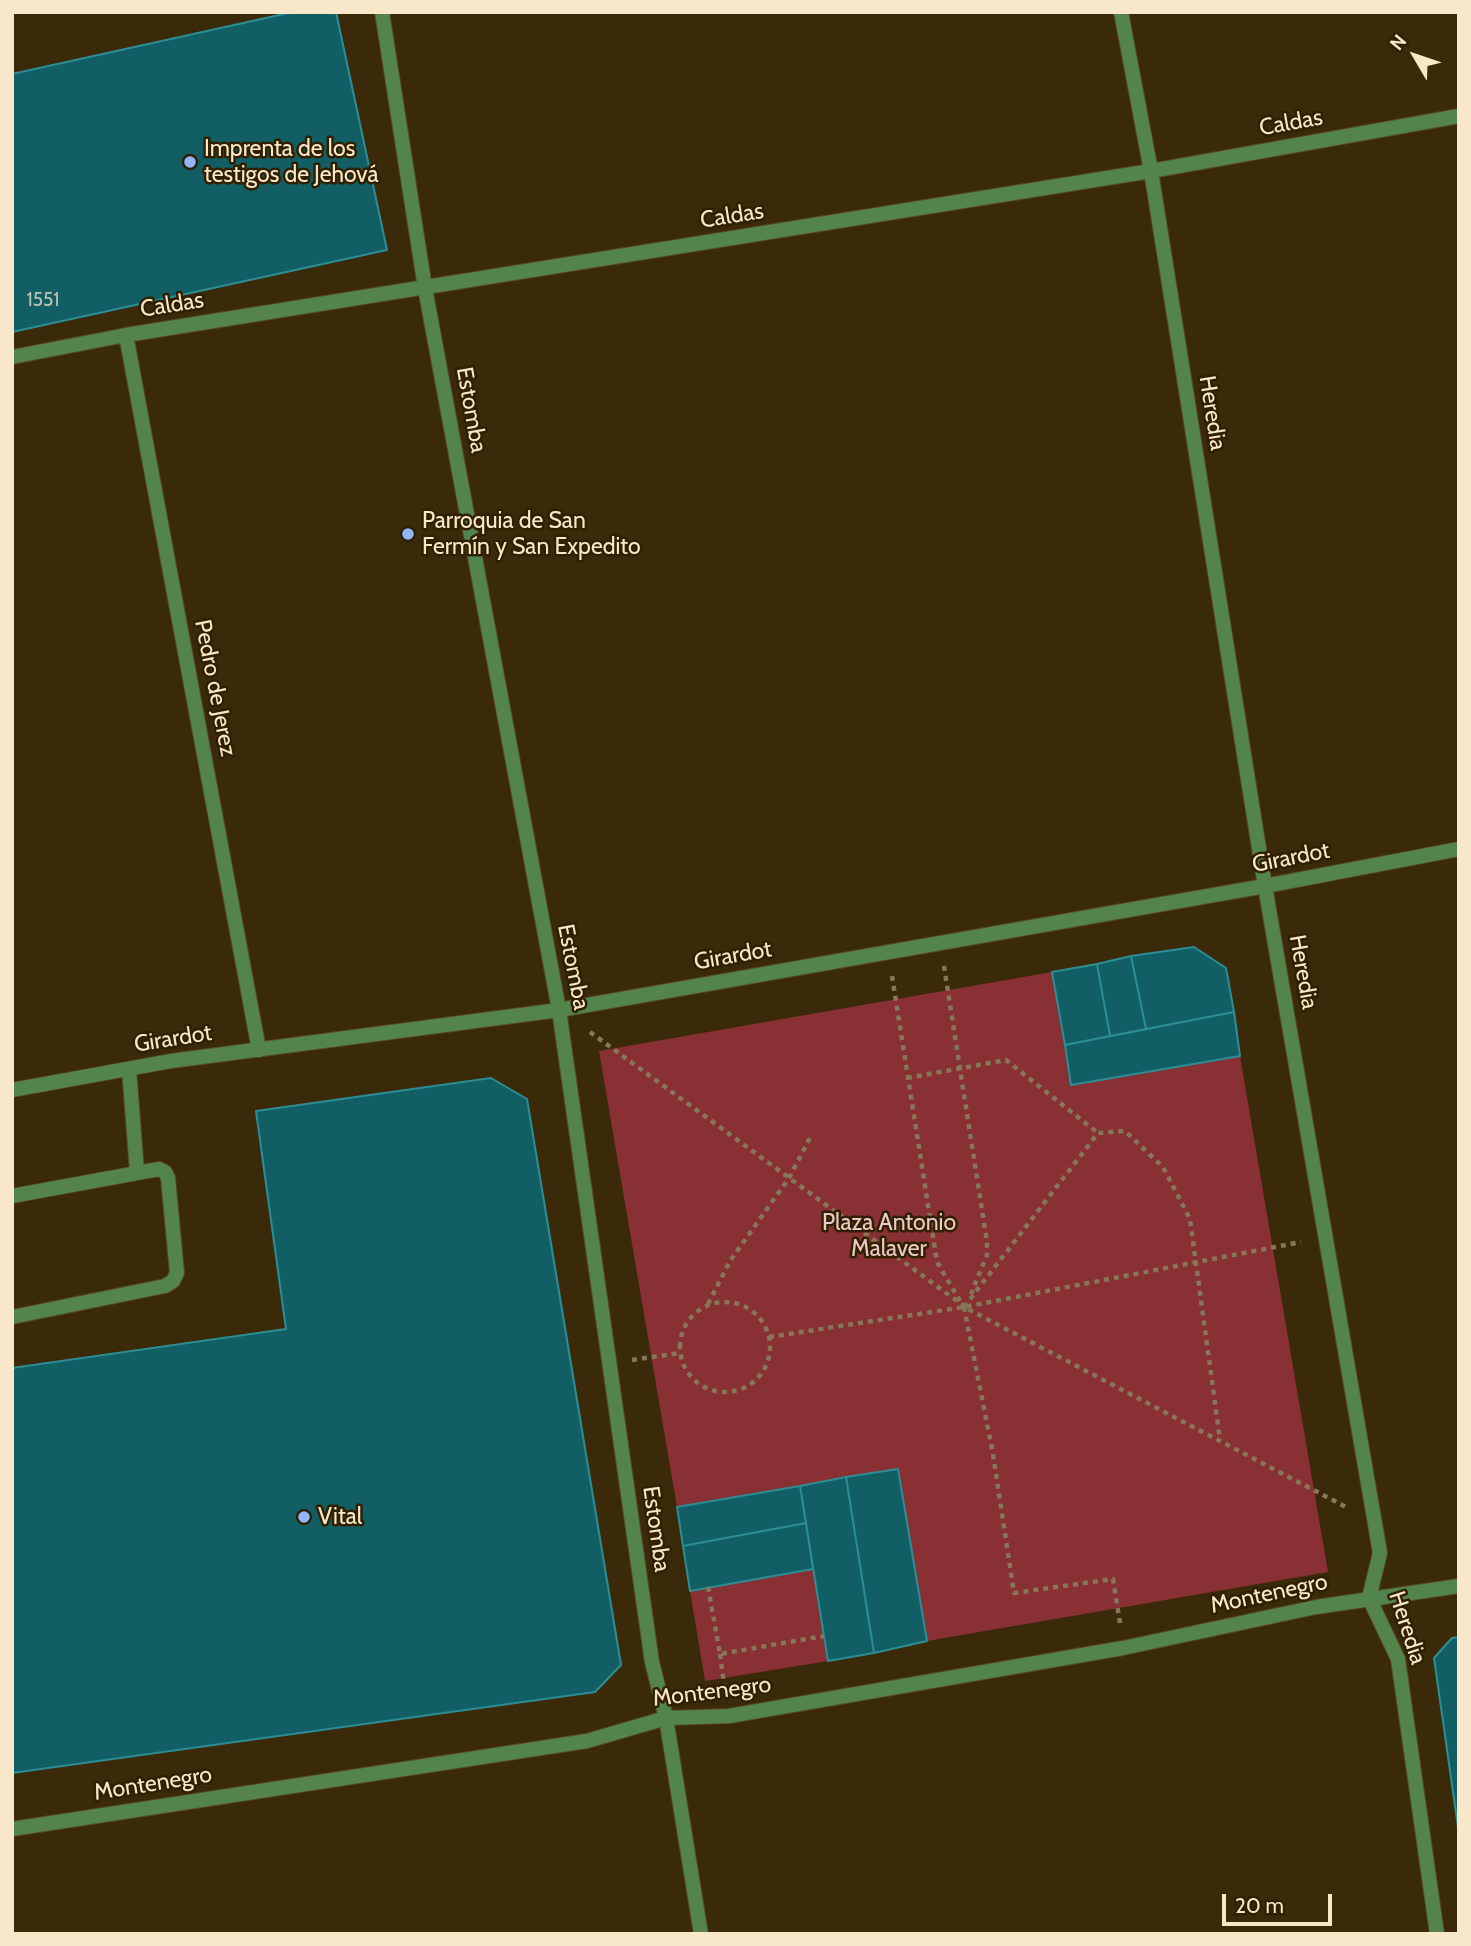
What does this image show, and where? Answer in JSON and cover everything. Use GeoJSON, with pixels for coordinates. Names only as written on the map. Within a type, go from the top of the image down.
{"type":"FeatureCollection","features":[{"type":"Feature","properties":{"kind":"street","name":"Estomba"},"geometry":{"type":"LineString","coordinates":[[382,12],[425,288],[559,1010],[652,1662],[666,1717],[701,1934]]}},
{"type":"Feature","properties":{"kind":"street","name":"Heredia"},"geometry":{"type":"LineString","coordinates":[[1121,12],[1151,172],[1265,886],[1380,1553],[1369,1598],[1398,1659],[1437,1934]]}},
{"type":"Feature","properties":{"kind":"street","name":"Caldas"},"geometry":{"type":"LineString","coordinates":[[12,357],[126,335],[1151,172],[1459,116]]}},
{"type":"Feature","properties":{"kind":"street","name":"Pedro de Jerez"},"geometry":{"type":"LineString","coordinates":[[126,335],[259,1050]]}},
{"type":"Feature","properties":{"kind":"street","name":"Girardot"},"geometry":{"type":"LineString","coordinates":[[12,1090],[129,1069],[559,1010],[1265,886],[1459,849]]}},
{"type":"Feature","properties":{"kind":"street"},"geometry":{"type":"LineString","coordinates":[[129,1069],[137,1172]]}},
{"type":"Feature","properties":{"kind":"street"},"geometry":{"type":"LineString","coordinates":[[12,1196],[159,1169],[165,1172],[168,1178],[177,1273],[173,1281],[165,1286],[12,1317]]}},
{"type":"Feature","properties":{"kind":"street","name":"Montenegro"},"geometry":{"type":"LineString","coordinates":[[12,1829],[587,1741],[666,1717],[729,1716],[1123,1648],[1316,1607],[1459,1586]]}},
{"type":"Feature","properties":{"kind":"path"},"geometry":{"type":"LineString","coordinates":[[941,943],[987,1242],[983,1269],[964,1307]]}},
{"type":"Feature","properties":{"kind":"path"},"geometry":{"type":"LineString","coordinates":[[888,952],[937,1262],[964,1307],[993,1454],[1014,1593],[1113,1578],[1123,1648]]}},
{"type":"Feature","properties":{"kind":"path"},"geometry":{"type":"LineString","coordinates":[[559,1010],[964,1307],[1375,1522]]}},
{"type":"Feature","properties":{"kind":"path"},"geometry":{"type":"LineString","coordinates":[[907,1077],[1006,1060],[1098,1133],[1125,1131],[1163,1167],[1190,1219],[1221,1441]]}},
{"type":"Feature","properties":{"kind":"path"},"geometry":{"type":"LineString","coordinates":[[964,1307],[1098,1133]]}},
{"type":"Feature","properties":{"kind":"path"},"geometry":{"type":"LineString","coordinates":[[708,1305],[730,1261],[789,1178],[812,1134]]}},
{"type":"Feature","properties":{"kind":"path"},"geometry":{"type":"LineString","coordinates":[[769,1337],[964,1307],[1326,1238]]}},
{"type":"Feature","properties":{"kind":"path"},"geometry":{"type":"LineString","coordinates":[[722,1301],[750,1308],[761,1318],[769,1337],[768,1360],[761,1374],[750,1384],[736,1390],[721,1392],[694,1380],[684,1367],[680,1353],[686,1324],[695,1312],[722,1301]]}},
{"type":"Feature","properties":{"kind":"path"},"geometry":{"type":"LineString","coordinates":[[609,1363],[680,1353]]}},
{"type":"Feature","properties":{"kind":"path"},"geometry":{"type":"LineString","coordinates":[[708,1587],[729,1716]]}},
{"type":"Feature","properties":{"kind":"path"},"geometry":{"type":"LineString","coordinates":[[720,1654],[824,1636]]}},
{"type":"Feature","properties":{"kind":"green space","name":"Plaza Antonio Malaver"},"geometry":{"type":"Polygon","coordinates":[[[1052,972],[1071,1085],[1240,1056],[1328,1572],[927,1641],[897,1469],[677,1507],[599,1051],[1052,972]]]}},
{"type":"Feature","properties":{"kind":"green space"},"geometry":{"type":"Polygon","coordinates":[[[813,1569],[828,1661],[705,1681],[690,1591],[813,1569]]]}},
{"type":"Feature","properties":{"kind":"building","name":"Imprenta de los testigos de Jehová"},"geometry":{"type":"Polygon","coordinates":[[[293,12],[336,12],[387,250],[12,332],[12,74],[293,12]]]}},
{"type":"Feature","properties":{"kind":"building"},"geometry":{"type":"Polygon","coordinates":[[[1194,947],[1226,968],[1234,1012],[1146,1029],[1131,956],[1194,947]]]}},
{"type":"Feature","properties":{"kind":"building"},"geometry":{"type":"Polygon","coordinates":[[[1131,956],[1146,1029],[1110,1036],[1097,964],[1131,956]]]}},
{"type":"Feature","properties":{"kind":"building"},"geometry":{"type":"Polygon","coordinates":[[[1097,964],[1110,1036],[1065,1045],[1052,972],[1097,964]]]}},
{"type":"Feature","properties":{"kind":"building"},"geometry":{"type":"Polygon","coordinates":[[[1234,1012],[1240,1056],[1071,1085],[1065,1045],[1234,1012]]]}},
{"type":"Feature","properties":{"kind":"building","name":"Vital"},"geometry":{"type":"Polygon","coordinates":[[[491,1078],[527,1099],[621,1665],[595,1692],[12,1773],[12,1368],[286,1329],[256,1111],[491,1078]]]}},
{"type":"Feature","properties":{"kind":"building"},"geometry":{"type":"Polygon","coordinates":[[[898,1469],[927,1641],[874,1653],[846,1477],[898,1469]]]}},
{"type":"Feature","properties":{"kind":"building"},"geometry":{"type":"Polygon","coordinates":[[[846,1477],[874,1653],[828,1661],[800,1486],[846,1477]]]}},
{"type":"Feature","properties":{"kind":"building"},"geometry":{"type":"Polygon","coordinates":[[[800,1486],[806,1523],[683,1546],[677,1507],[800,1486]]]}},
{"type":"Feature","properties":{"kind":"building"},"geometry":{"type":"Polygon","coordinates":[[[806,1523],[813,1569],[690,1591],[683,1546],[806,1523]]]}},
{"type":"Feature","properties":{"kind":"building"},"geometry":{"type":"Polygon","coordinates":[[[1459,1637],[1459,1834],[1434,1658],[1452,1638],[1459,1637]]]}},
{"type":"Feature","properties":{"kind":"place","name":"Imprenta de los testigos de Jehová"},"geometry":{"type":"Point","coordinates":[190,162]}},
{"type":"Feature","properties":{"kind":"place","name":"Parroquia de San Fermín y San Expedito"},"geometry":{"type":"Point","coordinates":[408,534]}},
{"type":"Feature","properties":{"kind":"place","name":"Vital"},"geometry":{"type":"Point","coordinates":[304,1517]}}]}
